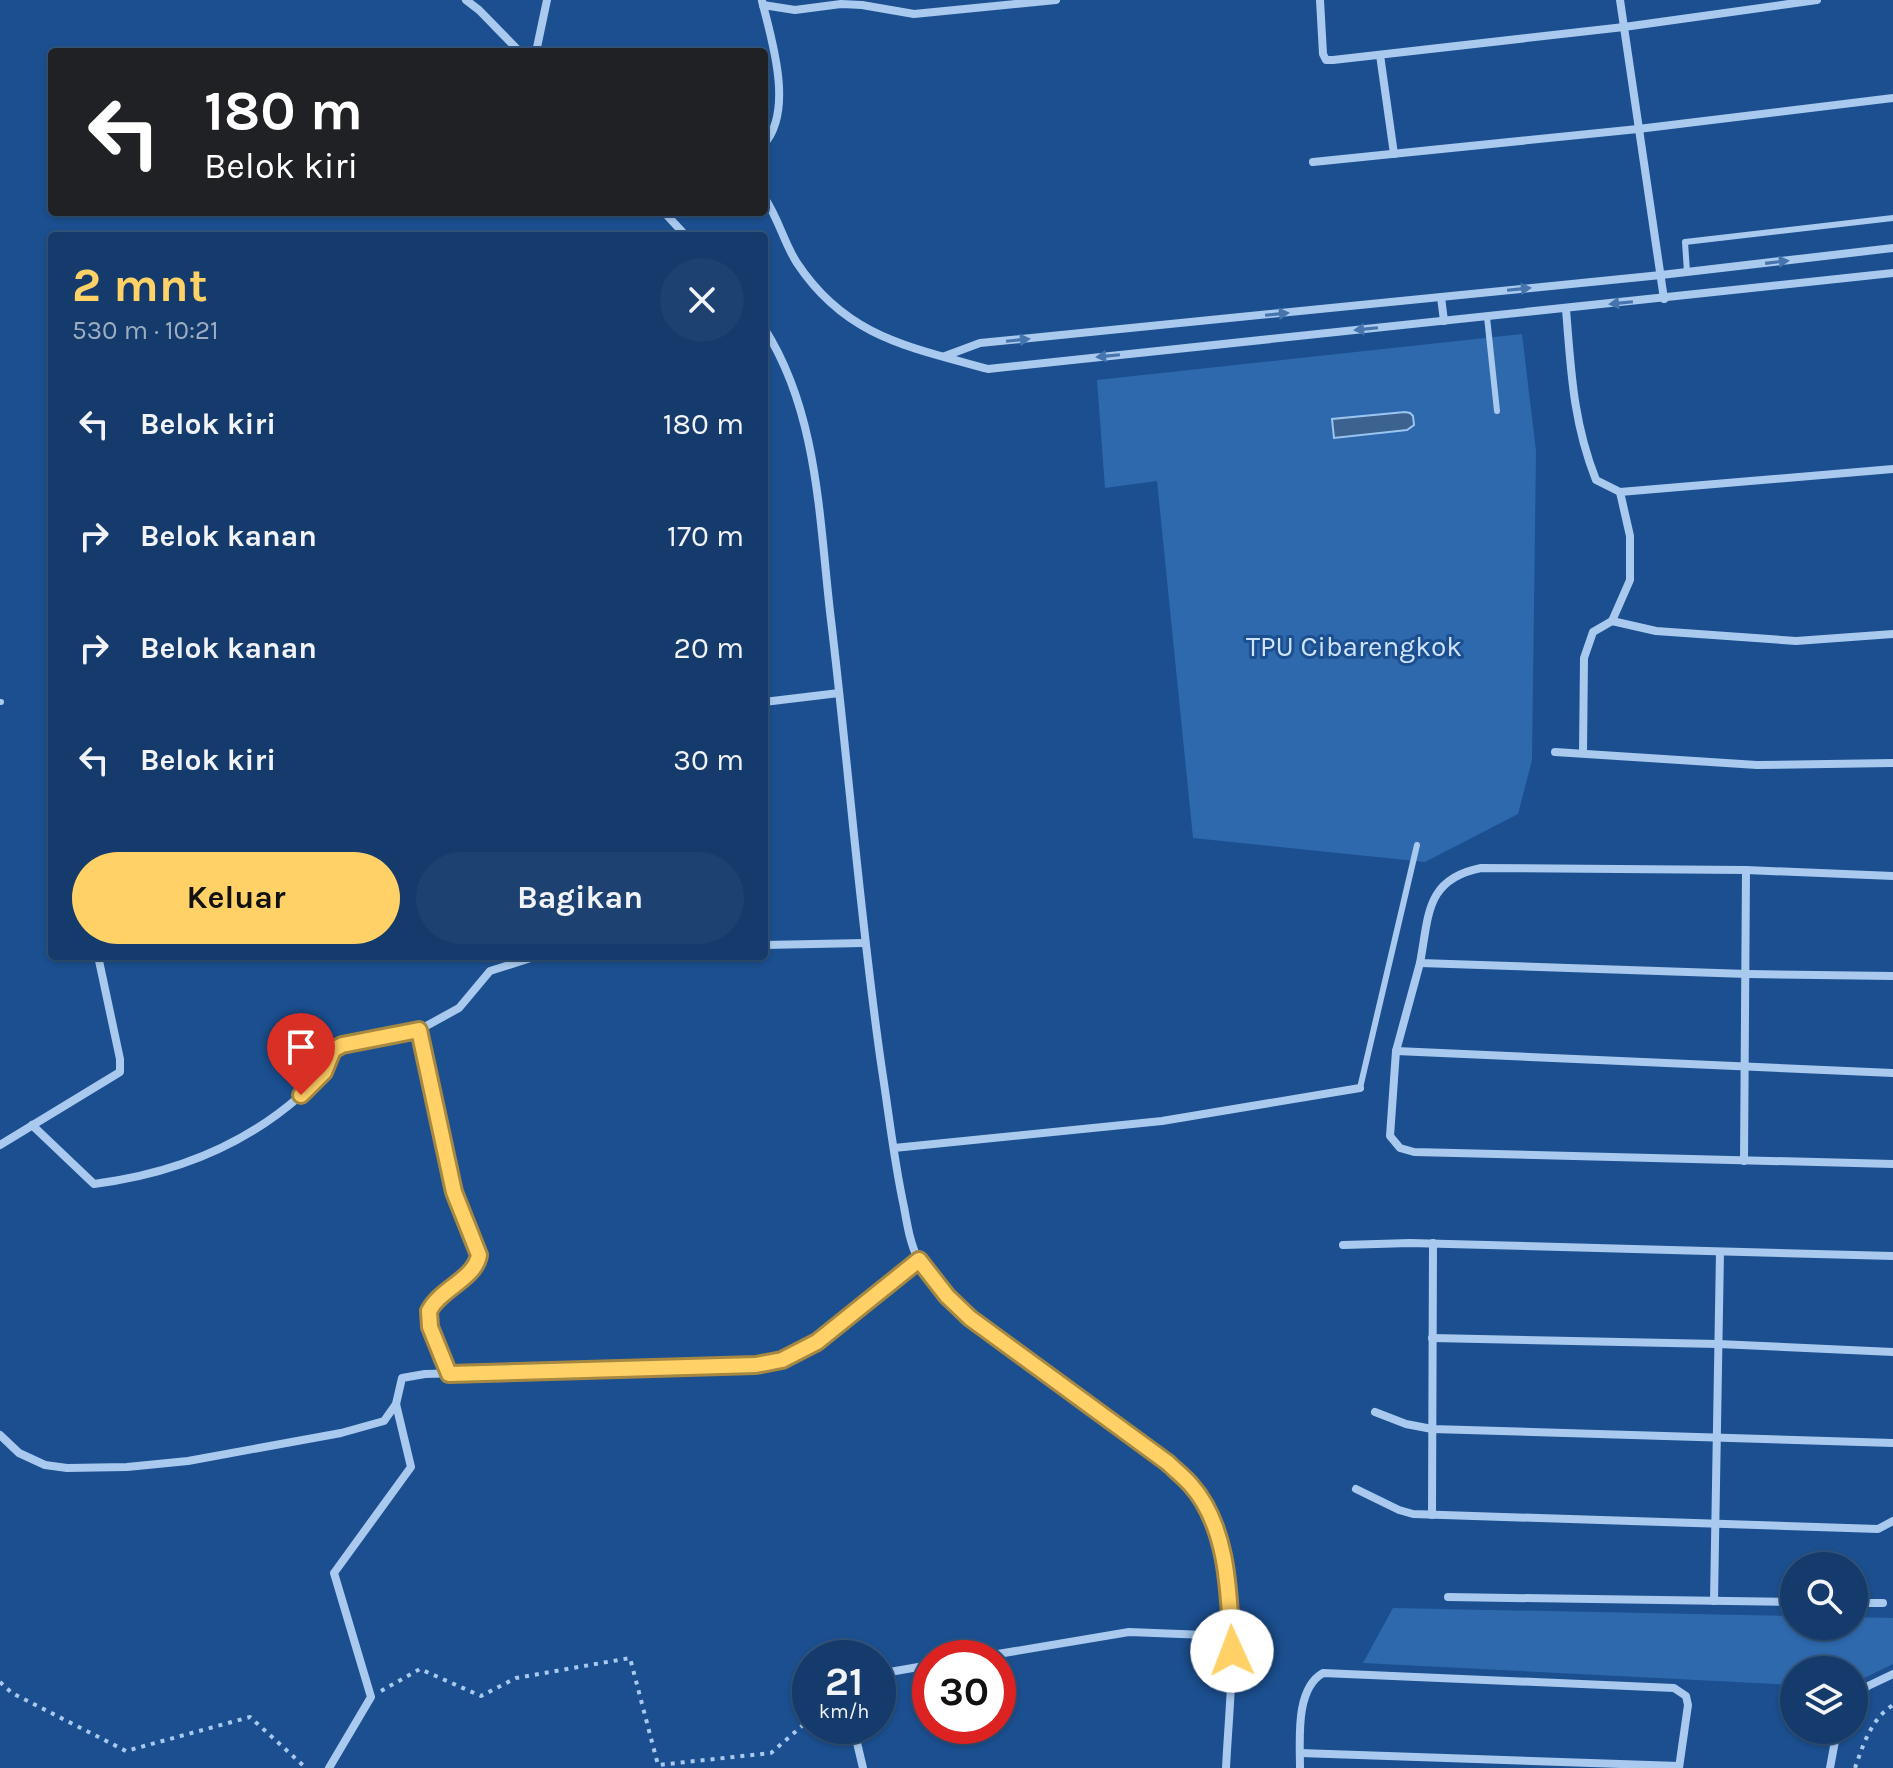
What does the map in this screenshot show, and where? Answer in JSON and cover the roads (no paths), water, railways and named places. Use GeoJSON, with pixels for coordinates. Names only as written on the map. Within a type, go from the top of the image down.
{"type":"FeatureCollection","features":[{"type":"Feature","properties":{"kind":"street"},"geometry":{"type":"LineString","coordinates":[[466,0],[516,48]]}},
{"type":"Feature","properties":{"kind":"street"},"geometry":{"type":"LineString","coordinates":[[537,48],[547,0]]}},
{"type":"Feature","properties":{"kind":"street"},"geometry":{"type":"LineString","coordinates":[[768,138],[776,125],[780,103],[762,2],[795,10],[841,2],[914,14],[1056,0]]}},
{"type":"Feature","properties":{"kind":"street"},"geometry":{"type":"LineString","coordinates":[[1320,0],[1326,60],[1624,27],[1817,0]]}},
{"type":"Feature","properties":{"kind":"street"},"geometry":{"type":"LineString","coordinates":[[1620,0],[1664,299]]}},
{"type":"Feature","properties":{"kind":"street"},"geometry":{"type":"LineString","coordinates":[[1380,55],[1394,154]]}},
{"type":"Feature","properties":{"kind":"street"},"geometry":{"type":"LineString","coordinates":[[1313,162],[1638,129],[1893,98]]}},
{"type":"Feature","properties":{"kind":"street"},"geometry":{"type":"LineString","coordinates":[[768,205],[796,262],[823,298],[859,326],[908,348],[988,369],[1893,273]]}},
{"type":"Feature","properties":{"kind":"street"},"geometry":{"type":"LineString","coordinates":[[668,216],[682,232]]}},
{"type":"Feature","properties":{"kind":"street"},"geometry":{"type":"LineString","coordinates":[[943,357],[980,343],[1661,275],[1893,248]]}},
{"type":"Feature","properties":{"kind":"street"},"geometry":{"type":"LineString","coordinates":[[1441,297],[1444,321]]}},
{"type":"Feature","properties":{"kind":"street"},"geometry":{"type":"LineString","coordinates":[[1566,309],[1574,407],[1582,446],[1596,480],[1620,492],[1893,469]]}},
{"type":"Feature","properties":{"kind":"street"},"geometry":{"type":"LineString","coordinates":[[768,336],[793,383],[803,414],[815,487],[864,943],[909,1232],[919,1260],[947,1296],[970,1318],[1168,1463],[1191,1485],[1209,1514],[1222,1553],[1231,1636],[1226,1768]]}},
{"type":"Feature","properties":{"kind":"street"},"geometry":{"type":"LineString","coordinates":[[1583,753],[1584,658],[1593,632],[1612,621],[1630,580],[1630,536],[1620,492]]}},
{"type":"Feature","properties":{"kind":"street"},"geometry":{"type":"LineString","coordinates":[[1612,621],[1656,631],[1796,641],[1893,634]]}},
{"type":"Feature","properties":{"kind":"street"},"geometry":{"type":"LineString","coordinates":[[768,702],[839,693]]}},
{"type":"Feature","properties":{"kind":"street"},"geometry":{"type":"LineString","coordinates":[[1555,752],[1757,765],[1893,763]]}},
{"type":"Feature","properties":{"kind":"street"},"geometry":{"type":"LineString","coordinates":[[1893,876],[1746,870],[1481,868],[1465,871],[1441,886],[1435,896],[1396,1051],[1390,1136],[1400,1148],[1414,1152],[1893,1164]]}},
{"type":"Feature","properties":{"kind":"street"},"geometry":{"type":"LineString","coordinates":[[1744,1161],[1746,870]]}},
{"type":"Feature","properties":{"kind":"street"},"geometry":{"type":"LineString","coordinates":[[768,945],[864,943]]}},
{"type":"Feature","properties":{"kind":"street"},"geometry":{"type":"LineString","coordinates":[[0,1145],[120,1072],[120,1059],[99,960]]}},
{"type":"Feature","properties":{"kind":"street"},"geometry":{"type":"LineString","coordinates":[[32,1125],[94,1184],[145,1176],[211,1155],[251,1134],[286,1108],[317,1081],[333,1050],[342,1045],[419,1030],[459,1008],[490,971],[524,960]]}},
{"type":"Feature","properties":{"kind":"street"},"geometry":{"type":"LineString","coordinates":[[1420,963],[1893,976]]}},
{"type":"Feature","properties":{"kind":"street"},"geometry":{"type":"LineString","coordinates":[[419,1030],[454,1192],[479,1255],[477,1265],[448,1289],[429,1311],[430,1327],[449,1374]]}},
{"type":"Feature","properties":{"kind":"street"},"geometry":{"type":"LineString","coordinates":[[1396,1051],[1893,1073]]}},
{"type":"Feature","properties":{"kind":"street"},"geometry":{"type":"LineString","coordinates":[[894,1148],[1162,1121],[1360,1088]]}},
{"type":"Feature","properties":{"kind":"street"},"geometry":{"type":"LineString","coordinates":[[1432,1515],[1433,1243]]}},
{"type":"Feature","properties":{"kind":"street"},"geometry":{"type":"LineString","coordinates":[[1343,1245],[1433,1243],[1893,1256]]}},
{"type":"Feature","properties":{"kind":"street"},"geometry":{"type":"LineString","coordinates":[[1714,1601],[1720,1252]]}},
{"type":"Feature","properties":{"kind":"street"},"geometry":{"type":"LineString","coordinates":[[0,1435],[19,1453],[45,1465],[67,1468],[127,1467],[188,1461],[341,1433],[384,1421],[396,1404],[402,1378],[407,1376],[756,1365],[782,1360],[817,1342],[919,1260]]}},
{"type":"Feature","properties":{"kind":"street"},"geometry":{"type":"LineString","coordinates":[[1432,1338],[1718,1344],[1893,1352]]}},
{"type":"Feature","properties":{"kind":"street"},"geometry":{"type":"LineString","coordinates":[[329,1768],[371,1697],[334,1573],[411,1467],[396,1404]]}},
{"type":"Feature","properties":{"kind":"street"},"geometry":{"type":"LineString","coordinates":[[1375,1412],[1406,1424],[1432,1429],[1893,1443]]}},
{"type":"Feature","properties":{"kind":"street"},"geometry":{"type":"LineString","coordinates":[[1356,1489],[1399,1510],[1432,1515],[1878,1529],[1893,1521]]}},
{"type":"Feature","properties":{"kind":"street"},"geometry":{"type":"LineString","coordinates":[[1448,1597],[1780,1602]]}},
{"type":"Feature","properties":{"kind":"street"},"geometry":{"type":"LineString","coordinates":[[1868,1603],[1883,1603]]}},
{"type":"Feature","properties":{"kind":"street"},"geometry":{"type":"LineString","coordinates":[[1016,1651],[1129,1632],[1231,1636]]}},
{"type":"Feature","properties":{"kind":"street"},"geometry":{"type":"LineString","coordinates":[[1300,1753],[1679,1767],[1688,1705],[1686,1696],[1674,1688],[1323,1673],[1311,1681],[1304,1696],[1300,1753],[1300,1768]]}},
{"type":"Feature","properties":{"kind":"street"},"geometry":{"type":"LineString","coordinates":[[1868,1686],[1893,1674]]}},
{"type":"Feature","properties":{"kind":"street"},"geometry":{"type":"LineString","coordinates":[[857,1744],[863,1768]]}},
{"type":"Feature","properties":{"kind":"street"},"geometry":{"type":"LineString","coordinates":[[1830,1768],[1834,1744]]}},
{"type":"Feature","properties":{"kind":"lane"},"geometry":{"type":"LineString","coordinates":[[1687,272],[1685,242],[1893,218]]}},
{"type":"Feature","properties":{"kind":"lane"},"geometry":{"type":"LineString","coordinates":[[1487,317],[1497,411]]}},
{"type":"Feature","properties":{"kind":"lane"},"geometry":{"type":"LineString","coordinates":[[1360,1088],[1417,845]]}},
{"type":"Feature","properties":{"kind":"park label","name":"TPU Cibarengkok"},"geometry":{"type":"Point","coordinates":[1354,646]}}]}
